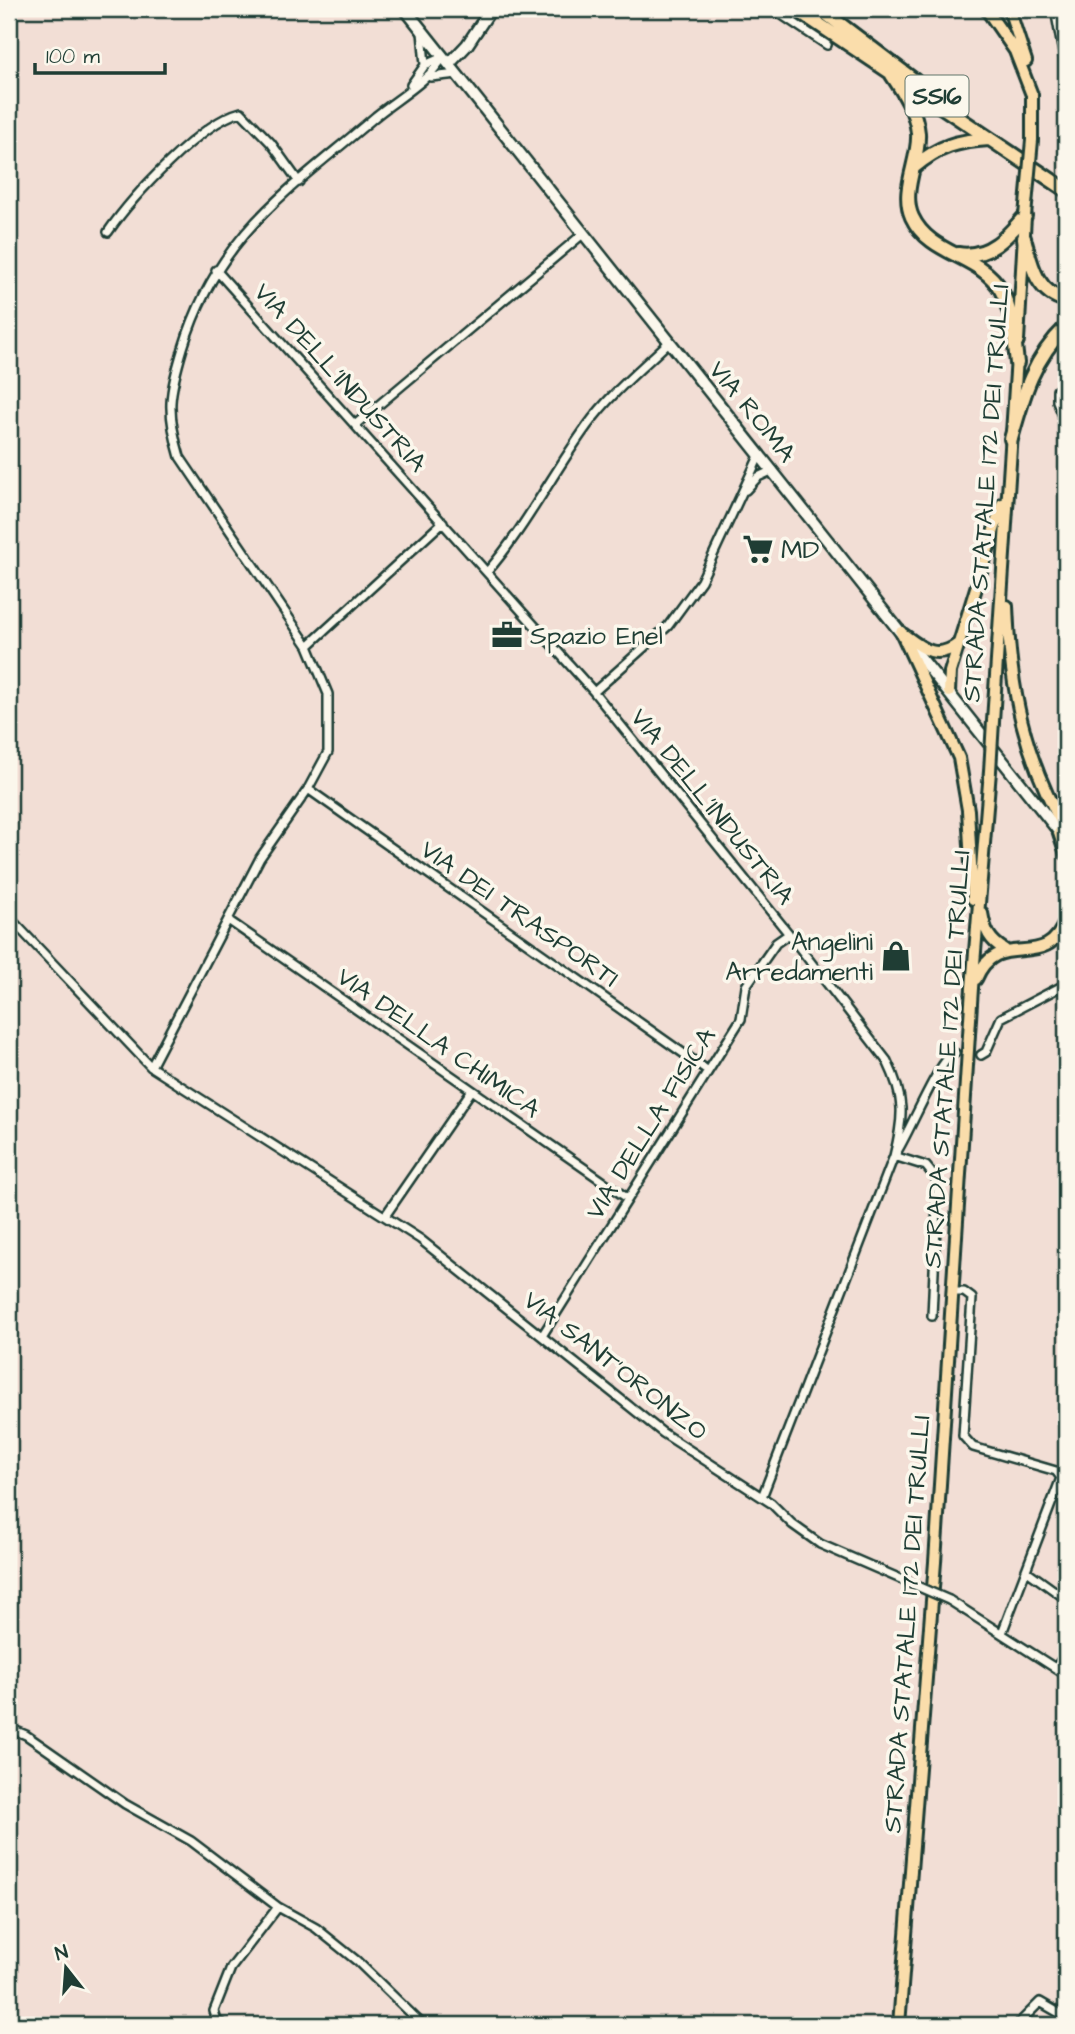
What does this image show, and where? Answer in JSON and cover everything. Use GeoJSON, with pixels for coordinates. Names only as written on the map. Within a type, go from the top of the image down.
{"type":"FeatureCollection","features":[{"type":"Feature","properties":{"kind":"highway","name":"SS16"},"geometry":{"type":"LineString","coordinates":[[796,9],[1066,190]]}},
{"type":"Feature","properties":{"kind":"highway","name":"SS16"},"geometry":{"type":"LineString","coordinates":[[810,9],[1066,181]]}},
{"type":"Feature","properties":{"kind":"highway"},"geometry":{"type":"LineString","coordinates":[[820,9],[915,81]]}},
{"type":"Feature","properties":{"kind":"highway"},"geometry":{"type":"LineString","coordinates":[[892,75],[912,109],[918,134],[908,196],[911,214],[920,231],[933,244],[980,268],[1000,289],[1011,317],[1017,363]]}},
{"type":"Feature","properties":{"kind":"highway"},"geometry":{"type":"LineString","coordinates":[[914,167],[935,149],[958,141],[989,139]]}},
{"type":"Feature","properties":{"kind":"highway"},"geometry":{"type":"LineString","coordinates":[[948,251],[969,255],[985,252],[1006,239],[1025,216]]}},
{"type":"Feature","properties":{"kind":"highway"},"geometry":{"type":"LineString","coordinates":[[1024,238],[1041,285],[1055,297],[1066,300]]}},
{"type":"Feature","properties":{"kind":"highway"},"geometry":{"type":"LineString","coordinates":[[1011,439],[1025,387],[1038,359],[1066,327]]}},
{"type":"Feature","properties":{"kind":"main road"},"geometry":{"type":"LineString","coordinates":[[986,9],[1015,51],[1031,95]]}},
{"type":"Feature","properties":{"kind":"main road"},"geometry":{"type":"LineString","coordinates":[[1009,10],[1028,69],[1031,95]]}},
{"type":"Feature","properties":{"kind":"main road","name":"STRADA STATALE 172 DEI TRULLI"},"geometry":{"type":"LineString","coordinates":[[899,2025],[953,1292],[972,988],[990,771],[1032,140],[1031,95]]}},
{"type":"Feature","properties":{"kind":"main road"},"geometry":{"type":"LineString","coordinates":[[949,692],[950,671],[1009,481]]}},
{"type":"Feature","properties":{"kind":"main road"},"geometry":{"type":"LineString","coordinates":[[1004,547],[1008,633],[1015,701],[1037,776],[1064,835],[1066,854]]}},
{"type":"Feature","properties":{"kind":"main road"},"geometry":{"type":"LineString","coordinates":[[901,632],[928,652],[948,652],[958,645]]}},
{"type":"Feature","properties":{"kind":"main road"},"geometry":{"type":"LineString","coordinates":[[901,632],[959,758],[968,810],[975,949]]}},
{"type":"Feature","properties":{"kind":"main road"},"geometry":{"type":"LineString","coordinates":[[979,893],[984,931],[994,943],[1005,950]]}},
{"type":"Feature","properties":{"kind":"main road"},"geometry":{"type":"LineString","coordinates":[[972,988],[982,963],[1005,950],[1040,949],[1054,940],[1066,919]]}},
{"type":"Feature","properties":{"kind":"street","name":"VIA ROMA"},"geometry":{"type":"LineString","coordinates":[[404,9],[1064,835]]}},
{"type":"Feature","properties":{"kind":"street"},"geometry":{"type":"LineString","coordinates":[[151,1068],[260,858],[308,789],[328,752],[328,694],[308,646],[180,457],[170,421],[173,384],[187,336],[216,270],[253,222],[408,89],[430,77],[467,45],[491,9]]}},
{"type":"Feature","properties":{"kind":"street"},"geometry":{"type":"LineString","coordinates":[[774,9],[827,45]]}},
{"type":"Feature","properties":{"kind":"street"},"geometry":{"type":"LineString","coordinates":[[1055,9],[1066,70]]}},
{"type":"Feature","properties":{"kind":"street"},"geometry":{"type":"LineString","coordinates":[[408,89],[425,65],[422,31]]}},
{"type":"Feature","properties":{"kind":"street"},"geometry":{"type":"LineString","coordinates":[[425,65],[446,61]]}},
{"type":"Feature","properties":{"kind":"street"},"geometry":{"type":"LineString","coordinates":[[430,77],[457,74]]}},
{"type":"Feature","properties":{"kind":"street"},"geometry":{"type":"LineString","coordinates":[[108,232],[130,202],[178,154],[226,116],[241,112],[271,143],[299,182]]}},
{"type":"Feature","properties":{"kind":"street"},"geometry":{"type":"LineString","coordinates":[[356,424],[584,233]]}},
{"type":"Feature","properties":{"kind":"street","name":"VIA DELL'INDUSTRIA"},"geometry":{"type":"LineString","coordinates":[[216,270],[594,692],[789,934],[887,1061],[897,1081],[902,1105],[901,1128],[894,1156],[762,1497]]}},
{"type":"Feature","properties":{"kind":"street"},"geometry":{"type":"LineString","coordinates":[[487,572],[513,542],[587,426],[608,399],[670,341]]}},
{"type":"Feature","properties":{"kind":"street"},"geometry":{"type":"LineString","coordinates":[[1057,390],[1066,423]]}},
{"type":"Feature","properties":{"kind":"street"},"geometry":{"type":"LineString","coordinates":[[594,692],[668,626],[701,581],[760,454]]}},
{"type":"Feature","properties":{"kind":"street"},"geometry":{"type":"LineString","coordinates":[[743,493],[758,477],[773,470]]}},
{"type":"Feature","properties":{"kind":"street"},"geometry":{"type":"LineString","coordinates":[[308,646],[443,522]]}},
{"type":"Feature","properties":{"kind":"street","name":"VIA DEI TRASPORTI"},"geometry":{"type":"LineString","coordinates":[[308,789],[707,1070]]}},
{"type":"Feature","properties":{"kind":"street","name":"VIA SANT'ORONZO"},"geometry":{"type":"LineString","coordinates":[[9,917],[151,1068],[420,1239],[663,1433],[762,1497],[820,1544],[949,1600],[1066,1675]]}},
{"type":"Feature","properties":{"kind":"street","name":"VIA DELLA CHIMICA"},"geometry":{"type":"LineString","coordinates":[[228,920],[627,1198]]}},
{"type":"Feature","properties":{"kind":"street","name":"VIA DELLA FISICA"},"geometry":{"type":"LineString","coordinates":[[542,1336],[741,1019],[746,986],[776,943],[789,934]]}},
{"type":"Feature","properties":{"kind":"street"},"geometry":{"type":"LineString","coordinates":[[981,1055],[986,1052],[1001,1018],[1066,984]]}},
{"type":"Feature","properties":{"kind":"street"},"geometry":{"type":"LineString","coordinates":[[932,1316],[938,1181],[926,1166],[894,1156],[909,1135],[942,1062],[955,1053]]}},
{"type":"Feature","properties":{"kind":"street"},"geometry":{"type":"LineString","coordinates":[[386,1216],[472,1090]]}},
{"type":"Feature","properties":{"kind":"street"},"geometry":{"type":"LineString","coordinates":[[902,1105],[920,1110]]}},
{"type":"Feature","properties":{"kind":"street"},"geometry":{"type":"LineString","coordinates":[[953,1292],[964,1292],[972,1298],[963,1436],[973,1447],[1056,1471],[1063,1480]]}},
{"type":"Feature","properties":{"kind":"street"},"geometry":{"type":"LineString","coordinates":[[1003,1633],[1063,1480],[1066,1465]]}},
{"type":"Feature","properties":{"kind":"street"},"geometry":{"type":"LineString","coordinates":[[1027,1571],[1066,1599]]}},
{"type":"Feature","properties":{"kind":"street"},"geometry":{"type":"LineString","coordinates":[[1056,1668],[1066,1653]]}},
{"type":"Feature","properties":{"kind":"street"},"geometry":{"type":"LineString","coordinates":[[9,1728],[26,1735],[125,1804],[191,1842],[278,1907],[316,1928],[347,1952],[423,2025]]}},
{"type":"Feature","properties":{"kind":"street"},"geometry":{"type":"LineString","coordinates":[[224,2025],[217,2021],[214,2011],[231,1968],[278,1907]]}},
{"type":"Feature","properties":{"kind":"street"},"geometry":{"type":"LineString","coordinates":[[1017,2025],[1040,2002],[1066,2017]]}},
{"type":"Feature","properties":{"kind":"place","name":"MD"},"geometry":{"type":"Point","coordinates":[758,549]}},
{"type":"Feature","properties":{"kind":"place","name":"Spazio Enel"},"geometry":{"type":"Point","coordinates":[507,635]}},
{"type":"Feature","properties":{"kind":"place","name":"Angelini Arredamenti"},"geometry":{"type":"Point","coordinates":[896,956]}}]}
